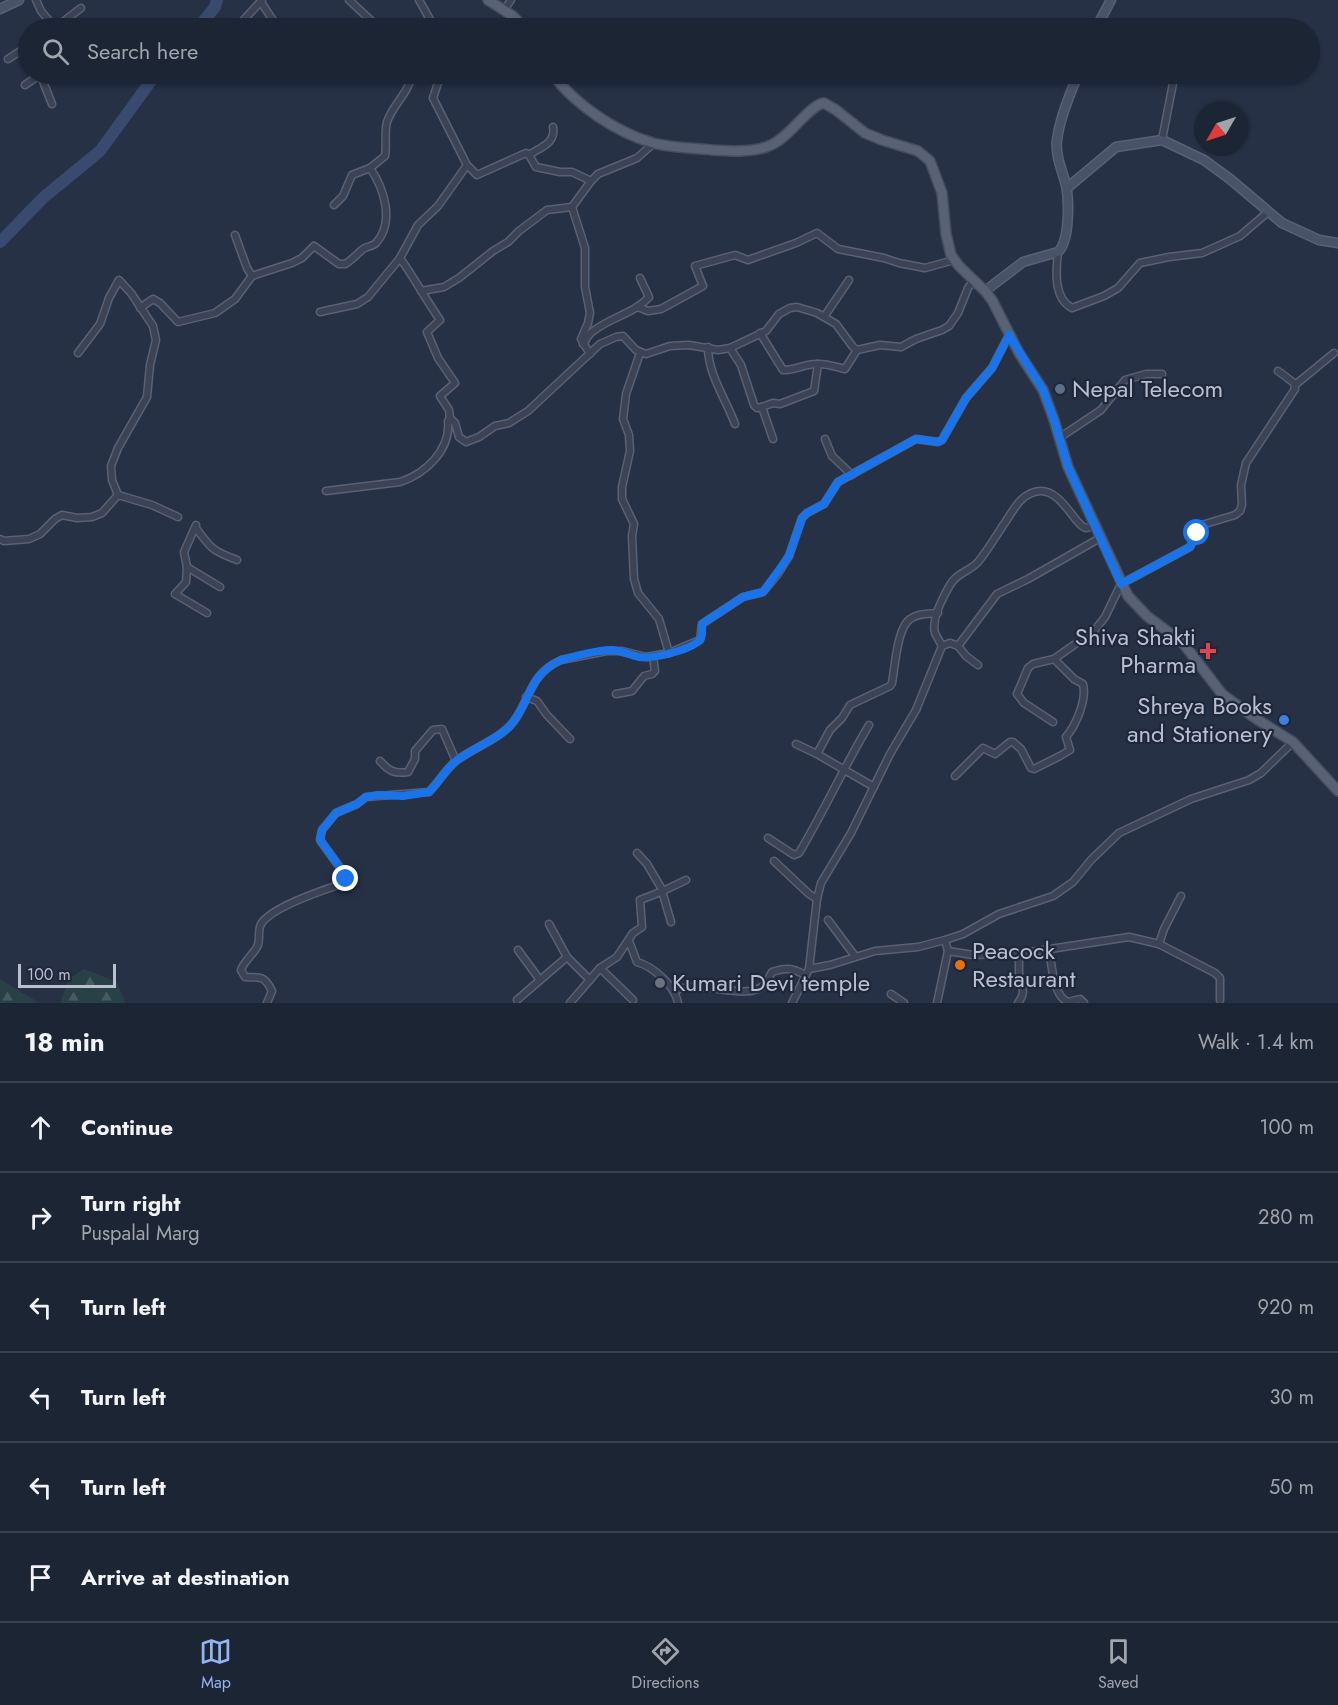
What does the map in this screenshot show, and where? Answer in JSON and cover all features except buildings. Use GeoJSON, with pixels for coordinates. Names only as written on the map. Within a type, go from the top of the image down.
{"type":"FeatureCollection","features":[{"type":"Feature","properties":{"kind":"main road"},"geometry":{"type":"LineString","coordinates":[[488,0],[515,18]]}},
{"type":"Feature","properties":{"kind":"main road"},"geometry":{"type":"LineString","coordinates":[[561,84],[594,112],[630,134],[654,143],[729,151],[754,150],[770,146],[782,139],[818,104],[828,104],[865,133],[918,151],[930,161],[942,194],[948,245],[954,260],[985,291],[1043,390],[1068,467],[1121,584],[1138,609],[1183,643],[1222,694],[1293,742],[1338,791]]}},
{"type":"Feature","properties":{"kind":"street"},"geometry":{"type":"LineString","coordinates":[[0,9],[19,0]]}},
{"type":"Feature","properties":{"kind":"street"},"geometry":{"type":"LineString","coordinates":[[36,0],[47,18]]}},
{"type":"Feature","properties":{"kind":"street"},"geometry":{"type":"LineString","coordinates":[[350,0],[369,18]]}},
{"type":"Feature","properties":{"kind":"street"},"geometry":{"type":"LineString","coordinates":[[419,0],[431,18]]}},
{"type":"Feature","properties":{"kind":"street"},"geometry":{"type":"LineString","coordinates":[[504,10],[511,0]]}},
{"type":"Feature","properties":{"kind":"street"},"geometry":{"type":"LineString","coordinates":[[1101,18],[1111,0]]}},
{"type":"Feature","properties":{"kind":"street"},"geometry":{"type":"LineString","coordinates":[[246,18],[262,1],[272,18]]}},
{"type":"Feature","properties":{"kind":"street"},"geometry":{"type":"LineString","coordinates":[[68,18],[81,8]]}},
{"type":"Feature","properties":{"kind":"street"},"geometry":{"type":"LineString","coordinates":[[8,58],[18,52]]}},
{"type":"Feature","properties":{"kind":"street"},"geometry":{"type":"LineString","coordinates":[[44,84],[52,104]]}},
{"type":"Feature","properties":{"kind":"street"},"geometry":{"type":"LineString","coordinates":[[334,206],[343,196],[352,174],[370,168],[385,156],[387,123],[409,84]]}},
{"type":"Feature","properties":{"kind":"street"},"geometry":{"type":"LineString","coordinates":[[438,84],[433,98],[467,165],[477,175],[526,153],[529,154],[551,141],[554,136],[553,127]]}},
{"type":"Feature","properties":{"kind":"street"},"geometry":{"type":"LineString","coordinates":[[1074,84],[1062,115],[1057,139],[1066,188],[1066,233],[1058,252],[1056,274],[1062,298],[1072,308],[1118,288],[1140,263],[1202,253],[1240,236],[1268,212]]}},
{"type":"Feature","properties":{"kind":"street"},"geometry":{"type":"LineString","coordinates":[[1162,140],[1173,84]]}},
{"type":"Feature","properties":{"kind":"street"},"geometry":{"type":"LineString","coordinates":[[1066,188],[1116,147],[1162,140],[1204,160],[1282,223],[1319,240],[1338,243]]}},
{"type":"Feature","properties":{"kind":"street"},"geometry":{"type":"LineString","coordinates":[[421,291],[444,287],[459,278],[547,210],[572,207],[598,174],[637,158],[654,143]]}},
{"type":"Feature","properties":{"kind":"street"},"geometry":{"type":"LineString","coordinates":[[529,154],[536,167],[572,172],[591,181]]}},
{"type":"Feature","properties":{"kind":"street"},"geometry":{"type":"LineString","coordinates":[[320,312],[357,304],[368,297],[400,258],[418,225],[438,206],[467,165]]}},
{"type":"Feature","properties":{"kind":"street"},"geometry":{"type":"LineString","coordinates":[[140,308],[153,300],[160,303],[178,322],[210,315],[222,310],[235,299],[252,276],[292,263],[302,258],[314,246],[342,266],[363,249],[375,244],[387,218],[380,186],[370,168]]}},
{"type":"Feature","properties":{"kind":"street"},"geometry":{"type":"LineString","coordinates":[[572,207],[585,248],[585,287],[590,313],[581,336],[590,354]]}},
{"type":"Feature","properties":{"kind":"street"},"geometry":{"type":"LineString","coordinates":[[638,307],[648,311],[661,309],[703,286],[695,266],[735,255],[747,260],[817,233],[838,249],[899,263],[925,268],[954,260]]}},
{"type":"Feature","properties":{"kind":"street"},"geometry":{"type":"LineString","coordinates":[[235,235],[252,276]]}},
{"type":"Feature","properties":{"kind":"street"},"geometry":{"type":"LineString","coordinates":[[985,291],[1023,262],[1058,252]]}},
{"type":"Feature","properties":{"kind":"street"},"geometry":{"type":"LineString","coordinates":[[400,258],[440,320],[427,332],[438,358],[454,383],[440,396],[450,418],[455,423],[459,438],[466,442],[472,441],[495,426],[509,423],[528,411],[600,344],[616,337],[623,336],[636,350],[646,354],[670,346],[708,346],[718,350],[730,348],[770,328],[779,314],[790,308],[804,308],[836,324],[852,347],[857,350],[880,345],[901,347],[948,326],[958,313],[968,288],[974,280]]}},
{"type":"Feature","properties":{"kind":"street"},"geometry":{"type":"LineString","coordinates":[[583,344],[592,332],[638,307],[650,297],[640,278]]}},
{"type":"Feature","properties":{"kind":"street"},"geometry":{"type":"LineString","coordinates":[[78,352],[99,324],[119,280],[131,293],[155,330],[156,348],[150,365],[147,397],[118,448],[111,466],[112,480],[118,495]]}},
{"type":"Feature","properties":{"kind":"street"},"geometry":{"type":"LineString","coordinates":[[824,317],[849,280]]}},
{"type":"Feature","properties":{"kind":"street"},"geometry":{"type":"LineString","coordinates":[[760,333],[783,370],[795,370],[818,364],[845,369],[857,350]]}},
{"type":"Feature","properties":{"kind":"street"},"geometry":{"type":"LineString","coordinates":[[267,1003],[272,991],[268,982],[258,977],[245,977],[241,970],[258,947],[258,931],[266,919],[299,900],[341,884],[346,879],[320,840],[322,830],[333,816],[371,795],[403,796],[429,792],[444,772],[456,761],[508,728],[518,714],[534,681],[561,660],[607,651],[622,651],[638,657],[654,657],[700,640],[702,624],[743,597],[763,592],[789,556],[802,518],[824,504],[838,482],[916,439],[938,442],[942,440],[966,398],[992,368],[1009,335]]}},
{"type":"Feature","properties":{"kind":"street"},"geometry":{"type":"LineString","coordinates":[[708,346],[708,358],[717,386],[735,424]]}},
{"type":"Feature","properties":{"kind":"street"},"geometry":{"type":"LineString","coordinates":[[730,348],[741,365],[757,408],[773,403],[780,404],[814,391],[818,364]]}},
{"type":"Feature","properties":{"kind":"street"},"geometry":{"type":"LineString","coordinates":[[640,353],[626,394],[623,419],[629,435],[630,451],[622,487],[622,499],[634,524],[632,536],[634,579],[638,593],[659,619],[669,653]]}},
{"type":"Feature","properties":{"kind":"street"},"geometry":{"type":"LineString","coordinates":[[1053,722],[1024,703],[1017,693],[1028,668],[1040,661],[1054,659],[1081,639],[1087,640],[1096,630],[1121,584],[1190,547],[1204,524],[1240,511],[1242,506],[1241,485],[1246,464],[1262,437],[1294,394],[1295,385],[1334,353]]}},
{"type":"Feature","properties":{"kind":"street"},"geometry":{"type":"LineString","coordinates":[[1278,371],[1295,385]]}},
{"type":"Feature","properties":{"kind":"street"},"geometry":{"type":"LineString","coordinates":[[1059,438],[1101,410],[1125,380],[1140,375],[1162,375]]}},
{"type":"Feature","properties":{"kind":"street"},"geometry":{"type":"LineString","coordinates":[[762,406],[773,439]]}},
{"type":"Feature","properties":{"kind":"street"},"geometry":{"type":"LineString","coordinates":[[326,491],[400,482],[411,478],[441,450],[447,440],[450,418]]}},
{"type":"Feature","properties":{"kind":"street"},"geometry":{"type":"LineString","coordinates":[[825,439],[832,456],[852,475]]}},
{"type":"Feature","properties":{"kind":"street"},"geometry":{"type":"LineString","coordinates":[[792,1003],[807,972],[821,883],[851,833],[890,754],[916,710],[942,646],[935,632],[938,613],[951,581],[978,562],[1008,520],[1012,510],[1023,498],[1038,491],[1048,493],[1060,500],[1083,526],[1094,525]]}},
{"type":"Feature","properties":{"kind":"street"},"geometry":{"type":"LineString","coordinates":[[118,495],[152,505],[178,517]]}},
{"type":"Feature","properties":{"kind":"street"},"geometry":{"type":"LineString","coordinates":[[0,539],[4,541],[29,539],[40,534],[62,515],[77,518],[92,517],[102,513],[118,495]]}},
{"type":"Feature","properties":{"kind":"street"},"geometry":{"type":"LineString","coordinates":[[207,613],[175,594],[186,582],[187,567],[184,552],[196,527],[216,553],[237,560]]}},
{"type":"Feature","properties":{"kind":"street"},"geometry":{"type":"LineString","coordinates":[[958,646],[997,594],[1100,538]]}},
{"type":"Feature","properties":{"kind":"street"},"geometry":{"type":"LineString","coordinates":[[187,567],[220,587]]}},
{"type":"Feature","properties":{"kind":"street"},"geometry":{"type":"LineString","coordinates":[[816,754],[830,730],[842,718],[850,705],[890,687],[902,631],[908,620],[918,615],[938,613]]}},
{"type":"Feature","properties":{"kind":"street"},"geometry":{"type":"LineString","coordinates":[[942,646],[950,644],[958,646],[978,665]]}},
{"type":"Feature","properties":{"kind":"street"},"geometry":{"type":"LineString","coordinates":[[616,694],[632,691],[644,676],[652,674],[655,670],[654,657]]}},
{"type":"Feature","properties":{"kind":"street"},"geometry":{"type":"LineString","coordinates":[[955,776],[983,748],[995,754],[1013,742],[1021,749],[1031,768],[1034,769],[1070,750],[1066,736],[1074,725],[1084,688],[1083,684],[1064,670],[1054,659]]}},
{"type":"Feature","properties":{"kind":"street"},"geometry":{"type":"LineString","coordinates":[[526,697],[537,701],[570,739]]}},
{"type":"Feature","properties":{"kind":"street"},"geometry":{"type":"LineString","coordinates":[[768,838],[794,855],[799,853],[817,824],[843,769],[869,725]]}},
{"type":"Feature","properties":{"kind":"street"},"geometry":{"type":"LineString","coordinates":[[380,761],[389,771],[408,772],[415,759],[415,751],[433,730],[442,729],[456,761]]}},
{"type":"Feature","properties":{"kind":"street"},"geometry":{"type":"LineString","coordinates":[[674,991],[696,986],[740,992],[755,991],[765,985],[772,972],[785,967],[807,972],[875,951],[918,947],[963,934],[999,914],[1053,896],[1073,882],[1119,833],[1191,799],[1249,780],[1261,773],[1293,742]]}},
{"type":"Feature","properties":{"kind":"street"},"geometry":{"type":"LineString","coordinates":[[796,744],[874,787]]}},
{"type":"Feature","properties":{"kind":"street"},"geometry":{"type":"LineString","coordinates":[[637,853],[647,864],[662,891],[671,922]]}},
{"type":"Feature","properties":{"kind":"street"},"geometry":{"type":"LineString","coordinates":[[774,861],[817,899]]}},
{"type":"Feature","properties":{"kind":"street"},"geometry":{"type":"LineString","coordinates":[[570,1003],[600,969],[617,957],[633,933],[642,927],[640,900],[686,880]]}},
{"type":"Feature","properties":{"kind":"street"},"geometry":{"type":"LineString","coordinates":[[1159,944],[1181,896]]}},
{"type":"Feature","properties":{"kind":"street"},"geometry":{"type":"LineString","coordinates":[[828,920],[855,956]]}},
{"type":"Feature","properties":{"kind":"street"},"geometry":{"type":"LineString","coordinates":[[549,924],[567,957],[590,980]]}},
{"type":"Feature","properties":{"kind":"street"},"geometry":{"type":"LineString","coordinates":[[948,951],[973,955],[1019,953],[1116,938],[1139,939],[1159,944],[1220,978],[1220,1000]]}},
{"type":"Feature","properties":{"kind":"street"},"geometry":{"type":"LineString","coordinates":[[937,1003],[948,951],[945,940]]}},
{"type":"Feature","properties":{"kind":"street"},"geometry":{"type":"LineString","coordinates":[[629,941],[637,962],[646,964],[674,991],[678,1003]]}},
{"type":"Feature","properties":{"kind":"street"},"geometry":{"type":"LineString","coordinates":[[518,950],[540,981]]}},
{"type":"Feature","properties":{"kind":"street"},"geometry":{"type":"LineString","coordinates":[[1049,950],[1057,989],[1062,998],[1068,1002],[1080,999],[1084,1003]]}},
{"type":"Feature","properties":{"kind":"street"},"geometry":{"type":"LineString","coordinates":[[1017,1003],[1024,990],[1019,975],[1019,953]]}},
{"type":"Feature","properties":{"kind":"street"},"geometry":{"type":"LineString","coordinates":[[517,1000],[567,957]]}},
{"type":"Feature","properties":{"kind":"street"},"geometry":{"type":"LineString","coordinates":[[600,969],[633,1000]]}},
{"type":"Feature","properties":{"kind":"street"},"geometry":{"type":"LineString","coordinates":[[891,994],[904,1003]]}},
{"type":"Feature","properties":{"kind":"green space"},"geometry":{"type":"Polygon","coordinates":[[[84,969],[117,982],[125,1003],[60,1003],[69,979],[84,969]]]}},
{"type":"Feature","properties":{"kind":"green space"},"geometry":{"type":"Polygon","coordinates":[[[0,979],[3,981],[39,1003],[0,1003],[0,979]]]}},
{"type":"Feature","properties":{"kind":"waterway"},"geometry":{"type":"LineString","coordinates":[[206,18],[215,7],[217,0]]}},
{"type":"Feature","properties":{"kind":"waterway"},"geometry":{"type":"LineString","coordinates":[[0,242],[44,197],[100,151],[149,84]]}},
{"type":"Feature","properties":{"kind":"place","name":"Nepal Telecom"},"geometry":{"type":"Point","coordinates":[1060,389]}},
{"type":"Feature","properties":{"kind":"place","name":"Shiva Shakti Pharma"},"geometry":{"type":"Point","coordinates":[1208,651]}},
{"type":"Feature","properties":{"kind":"place","name":"Shreya Books and Stationery"},"geometry":{"type":"Point","coordinates":[1284,720]}},
{"type":"Feature","properties":{"kind":"place","name":"Peacock Restaurant"},"geometry":{"type":"Point","coordinates":[960,965]}},
{"type":"Feature","properties":{"kind":"place","name":"Kumari Devi temple"},"geometry":{"type":"Point","coordinates":[660,983]}},
{"type":"Feature","properties":{"kind":"route"},"geometry":{"type":"LineString","coordinates":[[346,879],[320,840],[322,830],[336,813],[371,795],[403,796],[429,792],[444,772],[456,761],[508,728],[518,714],[534,681],[554,663],[614,650],[638,657],[654,657],[700,640],[702,624],[743,597],[763,592],[789,556],[802,518],[828,500],[838,482],[916,439],[938,442],[945,438],[966,398],[992,368],[1009,335],[1043,390],[1068,467],[1121,584],[1190,547],[1197,533]]}}]}
